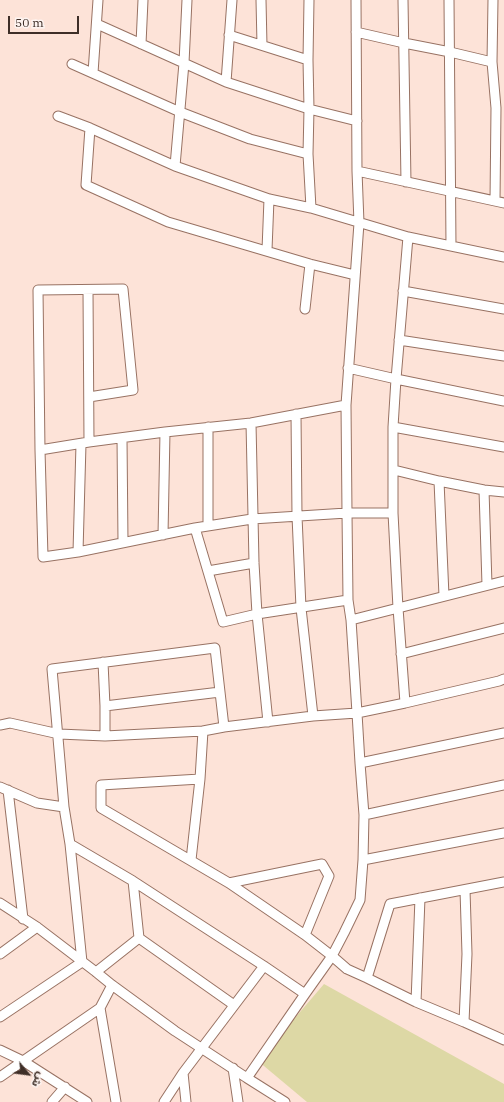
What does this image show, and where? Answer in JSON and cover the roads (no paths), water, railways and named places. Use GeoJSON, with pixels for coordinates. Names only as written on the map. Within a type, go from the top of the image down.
{"type":"FeatureCollection","features":[{"type":"Feature","properties":{"kind":"street"},"geometry":{"type":"LineString","coordinates":[[93,73],[98,0]]}},
{"type":"Feature","properties":{"kind":"street"},"geometry":{"type":"LineString","coordinates":[[141,44],[143,0]]}},
{"type":"Feature","properties":{"kind":"street"},"geometry":{"type":"LineString","coordinates":[[176,166],[187,0]]}},
{"type":"Feature","properties":{"kind":"street"},"geometry":{"type":"LineString","coordinates":[[226,82],[232,0]]}},
{"type":"Feature","properties":{"kind":"street"},"geometry":{"type":"LineString","coordinates":[[261,0],[262,45]]}},
{"type":"Feature","properties":{"kind":"street"},"geometry":{"type":"LineString","coordinates":[[309,0],[308,154],[310,208]]}},
{"type":"Feature","properties":{"kind":"street"},"geometry":{"type":"LineString","coordinates":[[247,1078],[332,956],[360,900],[364,815],[348,600],[346,405],[359,223],[355,0]]}},
{"type":"Feature","properties":{"kind":"street"},"geometry":{"type":"LineString","coordinates":[[403,0],[406,182]]}},
{"type":"Feature","properties":{"kind":"street"},"geometry":{"type":"LineString","coordinates":[[449,0],[451,246]]}},
{"type":"Feature","properties":{"kind":"street"},"geometry":{"type":"LineString","coordinates":[[357,171],[499,202],[496,178],[500,155],[500,109],[492,62],[493,0]]}},
{"type":"Feature","properties":{"kind":"street"},"geometry":{"type":"LineString","coordinates":[[97,24],[226,82],[309,109],[357,121]]}},
{"type":"Feature","properties":{"kind":"street"},"geometry":{"type":"LineString","coordinates":[[356,32],[492,62]]}},
{"type":"Feature","properties":{"kind":"street"},"geometry":{"type":"LineString","coordinates":[[229,35],[308,60]]}},
{"type":"Feature","properties":{"kind":"street"},"geometry":{"type":"LineString","coordinates":[[72,64],[180,112],[250,139],[308,154]]}},
{"type":"Feature","properties":{"kind":"street"},"geometry":{"type":"LineString","coordinates":[[58,116],[90,128],[176,166],[269,199],[310,208],[408,237],[504,256]]}},
{"type":"Feature","properties":{"kind":"street"},"geometry":{"type":"LineString","coordinates":[[90,128],[86,185],[168,222],[267,250],[310,264],[355,275]]}},
{"type":"Feature","properties":{"kind":"street"},"geometry":{"type":"LineString","coordinates":[[267,250],[269,199]]}},
{"type":"Feature","properties":{"kind":"street"},"geometry":{"type":"LineString","coordinates":[[405,704],[393,513],[393,427],[402,291],[408,237]]}},
{"type":"Feature","properties":{"kind":"street"},"geometry":{"type":"LineString","coordinates":[[305,309],[310,264]]}},
{"type":"Feature","properties":{"kind":"street"},"geometry":{"type":"LineString","coordinates":[[89,396],[134,390],[123,289],[38,290],[43,557],[78,552],[208,525],[252,519],[347,513],[393,513]]}},
{"type":"Feature","properties":{"kind":"street"},"geometry":{"type":"LineString","coordinates":[[78,552],[89,396],[88,290]]}},
{"type":"Feature","properties":{"kind":"street"},"geometry":{"type":"LineString","coordinates":[[402,291],[504,309]]}},
{"type":"Feature","properties":{"kind":"street"},"geometry":{"type":"LineString","coordinates":[[399,340],[504,356]]}},
{"type":"Feature","properties":{"kind":"street"},"geometry":{"type":"LineString","coordinates":[[348,368],[504,401]]}},
{"type":"Feature","properties":{"kind":"street"},"geometry":{"type":"LineString","coordinates":[[40,450],[165,432],[251,423],[346,405]]}},
{"type":"Feature","properties":{"kind":"street"},"geometry":{"type":"LineString","coordinates":[[296,414],[297,516],[301,608],[313,716]]}},
{"type":"Feature","properties":{"kind":"street"},"geometry":{"type":"LineString","coordinates":[[251,423],[254,563],[257,614],[268,722]]}},
{"type":"Feature","properties":{"kind":"street"},"geometry":{"type":"LineString","coordinates":[[208,427],[208,525]]}},
{"type":"Feature","properties":{"kind":"street"},"geometry":{"type":"LineString","coordinates":[[393,427],[504,447]]}},
{"type":"Feature","properties":{"kind":"street"},"geometry":{"type":"LineString","coordinates":[[163,535],[165,432]]}},
{"type":"Feature","properties":{"kind":"street"},"geometry":{"type":"LineString","coordinates":[[122,438],[122,542]]}},
{"type":"Feature","properties":{"kind":"street"},"geometry":{"type":"LineString","coordinates":[[394,470],[439,481],[484,490],[504,492]]}},
{"type":"Feature","properties":{"kind":"street"},"geometry":{"type":"LineString","coordinates":[[439,481],[444,596]]}},
{"type":"Feature","properties":{"kind":"street"},"geometry":{"type":"LineString","coordinates":[[484,490],[487,585]]}},
{"type":"Feature","properties":{"kind":"street"},"geometry":{"type":"LineString","coordinates":[[194,528],[223,622],[257,614],[348,600]]}},
{"type":"Feature","properties":{"kind":"street"},"geometry":{"type":"LineString","coordinates":[[208,571],[254,563]]}},
{"type":"Feature","properties":{"kind":"street"},"geometry":{"type":"LineString","coordinates":[[350,620],[504,581]]}},
{"type":"Feature","properties":{"kind":"street"},"geometry":{"type":"LineString","coordinates":[[401,654],[504,628]]}},
{"type":"Feature","properties":{"kind":"street"},"geometry":{"type":"LineString","coordinates":[[82,962],[70,844],[64,807],[52,669],[215,648],[224,727]]}},
{"type":"Feature","properties":{"kind":"street"},"geometry":{"type":"LineString","coordinates":[[103,662],[105,736]]}},
{"type":"Feature","properties":{"kind":"street"},"geometry":{"type":"LineString","coordinates":[[0,725],[10,724],[58,734],[105,736],[203,731],[313,716],[357,713],[502,683]]}},
{"type":"Feature","properties":{"kind":"street"},"geometry":{"type":"LineString","coordinates":[[105,706],[220,692]]}},
{"type":"Feature","properties":{"kind":"street"},"geometry":{"type":"LineString","coordinates":[[191,860],[200,779],[203,731]]}},
{"type":"Feature","properties":{"kind":"street"},"geometry":{"type":"LineString","coordinates":[[360,763],[504,733]]}},
{"type":"Feature","properties":{"kind":"street"},"geometry":{"type":"LineString","coordinates":[[200,779],[101,785],[101,808],[229,883],[305,934],[347,969],[416,1002],[504,1040]]}},
{"type":"Feature","properties":{"kind":"street"},"geometry":{"type":"LineString","coordinates":[[364,815],[504,785]]}},
{"type":"Feature","properties":{"kind":"street"},"geometry":{"type":"LineString","coordinates":[[23,919],[4,789],[37,802],[64,807]]}},
{"type":"Feature","properties":{"kind":"street"},"geometry":{"type":"LineString","coordinates":[[363,860],[504,832]]}},
{"type":"Feature","properties":{"kind":"street"},"geometry":{"type":"LineString","coordinates":[[70,844],[133,881],[305,994]]}},
{"type":"Feature","properties":{"kind":"street"},"geometry":{"type":"LineString","coordinates":[[229,883],[322,864],[329,876],[305,934]]}},
{"type":"Feature","properties":{"kind":"street"},"geometry":{"type":"LineString","coordinates":[[133,881],[139,938],[234,1006]]}},
{"type":"Feature","properties":{"kind":"street"},"geometry":{"type":"LineString","coordinates":[[367,978],[390,904],[504,882]]}},
{"type":"Feature","properties":{"kind":"street"},"geometry":{"type":"LineString","coordinates":[[464,1022],[466,954],[465,890]]}},
{"type":"Feature","properties":{"kind":"street"},"geometry":{"type":"LineString","coordinates":[[416,1002],[420,898]]}},
{"type":"Feature","properties":{"kind":"street"},"geometry":{"type":"LineString","coordinates":[[0,902],[23,919],[37,927],[112,985],[176,1031],[285,1102]]}},
{"type":"Feature","properties":{"kind":"street"},"geometry":{"type":"LineString","coordinates":[[0,954],[37,927]]}},
{"type":"Feature","properties":{"kind":"street"},"geometry":{"type":"LineString","coordinates":[[96,972],[139,938]]}},
{"type":"Feature","properties":{"kind":"street"},"geometry":{"type":"LineString","coordinates":[[0,1017],[82,962]]}},
{"type":"Feature","properties":{"kind":"street"},"geometry":{"type":"LineString","coordinates":[[164,1102],[201,1048],[264,966]]}},
{"type":"Feature","properties":{"kind":"street"},"geometry":{"type":"LineString","coordinates":[[0,1077],[100,1008],[112,985]]}},
{"type":"Feature","properties":{"kind":"street"},"geometry":{"type":"LineString","coordinates":[[100,1008],[116,1102]]}},
{"type":"Feature","properties":{"kind":"street"},"geometry":{"type":"LineString","coordinates":[[0,1050],[23,1061],[87,1102]]}},
{"type":"Feature","properties":{"kind":"street"},"geometry":{"type":"LineString","coordinates":[[233,1068],[238,1102]]}},
{"type":"Feature","properties":{"kind":"street"},"geometry":{"type":"LineString","coordinates":[[183,1073],[186,1102]]}},
{"type":"Feature","properties":{"kind":"street"},"geometry":{"type":"LineString","coordinates":[[52,1102],[65,1088]]}}]}
